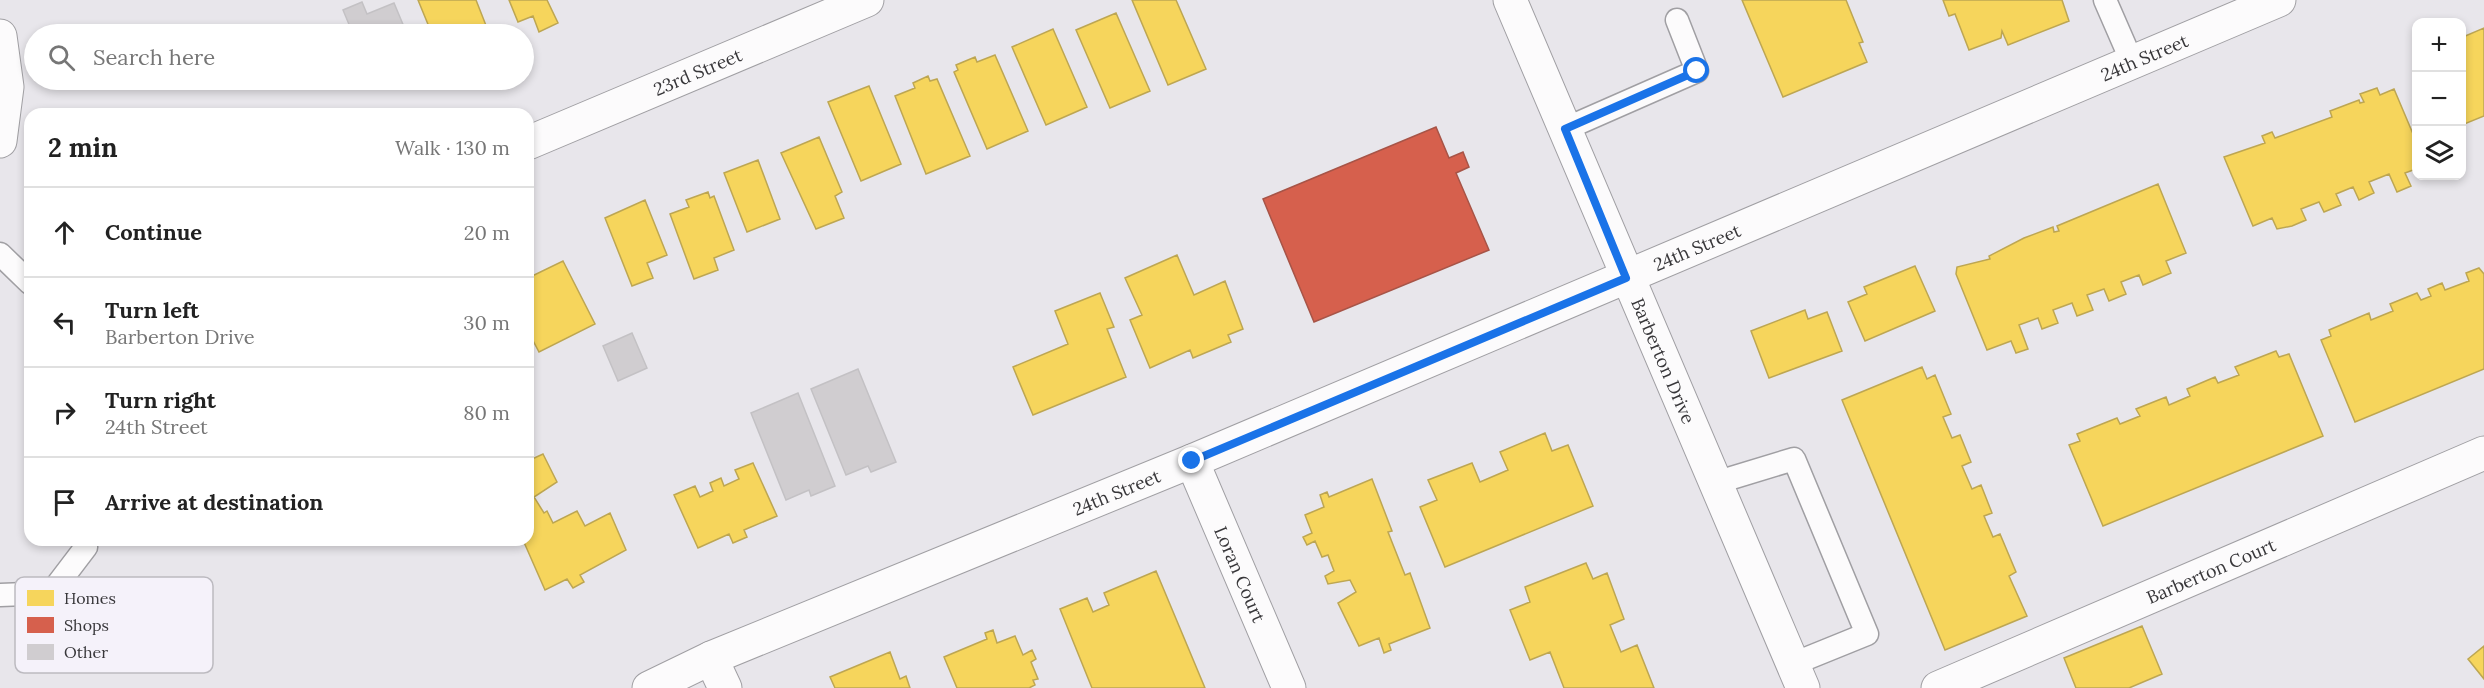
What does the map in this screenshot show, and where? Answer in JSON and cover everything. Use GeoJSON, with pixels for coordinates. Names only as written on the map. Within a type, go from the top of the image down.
{"type":"FeatureCollection","features":[{"type":"Feature","properties":{"kind":"street","name":"23rd Street"},"geometry":{"type":"LineString","coordinates":[[534,140],[867,0]]}},
{"type":"Feature","properties":{"kind":"street","name":"Barberton Drive"},"geometry":{"type":"LineString","coordinates":[[1510,0],[1626,278],[1798,676]]}},
{"type":"Feature","properties":{"kind":"street","name":"24th Street"},"geometry":{"type":"LineString","coordinates":[[649,688],[711,658],[1192,461],[2279,0]]}},
{"type":"Feature","properties":{"kind":"street"},"geometry":{"type":"LineString","coordinates":[[0,36],[7,87],[0,141]]}},
{"type":"Feature","properties":{"kind":"street","name":"Barberton Court"},"geometry":{"type":"LineString","coordinates":[[1938,688],[2484,453]]}},
{"type":"Feature","properties":{"kind":"street","name":"Loran Court"},"geometry":{"type":"LineString","coordinates":[[1192,461],[1289,688]]}},
{"type":"Feature","properties":{"kind":"street"},"geometry":{"type":"LineString","coordinates":[[711,658],[725,688]]}},
{"type":"Feature","properties":{"kind":"lane"},"geometry":{"type":"LineString","coordinates":[[2105,0],[2132,62]]}},
{"type":"Feature","properties":{"kind":"lane"},"geometry":{"type":"LineString","coordinates":[[1565,129],[1697,71],[1677,20]]}},
{"type":"Feature","properties":{"kind":"lane"},"geometry":{"type":"LineString","coordinates":[[0,254],[24,277]]}},
{"type":"Feature","properties":{"kind":"lane"},"geometry":{"type":"LineString","coordinates":[[1715,483],[1794,459],[1867,634],[1798,676]]}},
{"type":"Feature","properties":{"kind":"lane"},"geometry":{"type":"LineString","coordinates":[[63,577],[86,546]]}},
{"type":"Feature","properties":{"kind":"lane"},"geometry":{"type":"LineString","coordinates":[[0,595],[15,594]]}},
{"type":"Feature","properties":{"kind":"building: Homes"},"geometry":{"type":"Polygon","coordinates":[[[418,0],[476,0],[485,24],[428,24],[418,0]]]}},
{"type":"Feature","properties":{"kind":"building: Homes"},"geometry":{"type":"Polygon","coordinates":[[[509,0],[547,0],[558,23],[539,32],[533,16],[518,22],[509,0]]]}},
{"type":"Feature","properties":{"kind":"building: Homes"},"geometry":{"type":"Polygon","coordinates":[[[1132,0],[1176,0],[1206,69],[1168,85],[1132,0]]]}},
{"type":"Feature","properties":{"kind":"building: Homes"},"geometry":{"type":"Polygon","coordinates":[[[1742,0],[1846,0],[1863,42],[1859,43],[1867,62],[1783,97],[1742,0]]]}},
{"type":"Feature","properties":{"kind":"building: Homes"},"geometry":{"type":"Polygon","coordinates":[[[1943,0],[2062,0],[2069,21],[2008,45],[2002,31],[2001,38],[1969,50],[1955,14],[1949,16],[1943,0]]]}},
{"type":"Feature","properties":{"kind":"building: Homes"},"geometry":{"type":"Polygon","coordinates":[[[1116,13],[1150,91],[1110,108],[1076,30],[1116,13]]]}},
{"type":"Feature","properties":{"kind":"building: Homes"},"geometry":{"type":"Polygon","coordinates":[[[2484,28],[2484,116],[2466,123],[2466,72],[2466,36],[2484,28]]]}},
{"type":"Feature","properties":{"kind":"building: Homes"},"geometry":{"type":"Polygon","coordinates":[[[1053,29],[1087,107],[1046,125],[1012,47],[1053,29]]]}},
{"type":"Feature","properties":{"kind":"building: Homes"},"geometry":{"type":"Polygon","coordinates":[[[995,55],[1028,131],[987,149],[954,72],[958,70],[956,65],[975,57],[977,62],[995,55]]]}},
{"type":"Feature","properties":{"kind":"building: Homes"},"geometry":{"type":"Polygon","coordinates":[[[928,76],[930,81],[937,79],[970,156],[926,174],[895,96],[915,88],[913,83],[928,76]]]}},
{"type":"Feature","properties":{"kind":"building: Homes"},"geometry":{"type":"Polygon","coordinates":[[[869,86],[901,164],[861,181],[828,102],[869,86]]]}},
{"type":"Feature","properties":{"kind":"building: Homes"},"geometry":{"type":"Polygon","coordinates":[[[2377,88],[2380,95],[2394,89],[2412,132],[2412,170],[2405,173],[2411,186],[2397,192],[2389,174],[2369,182],[2374,193],[2359,200],[2353,187],[2336,194],[2341,205],[2324,212],[2319,202],[2301,209],[2306,220],[2292,226],[2277,229],[2272,218],[2253,226],[2224,157],[2265,143],[2262,136],[2272,132],[2275,138],[2332,117],[2330,111],[2359,100],[2360,103],[2364,102],[2360,94],[2377,88]]]}},
{"type":"Feature","properties":{"kind":"building: Homes"},"geometry":{"type":"Polygon","coordinates":[[[819,137],[842,192],[835,196],[844,218],[816,229],[781,153],[819,137]]]}},
{"type":"Feature","properties":{"kind":"building: Homes"},"geometry":{"type":"Polygon","coordinates":[[[758,160],[780,219],[747,232],[724,173],[758,160]]]}},
{"type":"Feature","properties":{"kind":"building: Homes"},"geometry":{"type":"Polygon","coordinates":[[[2158,184],[2186,253],[2166,261],[2171,273],[2143,285],[2139,275],[2121,282],[2126,294],[2109,301],[2104,289],[2087,295],[2093,310],[2077,316],[2072,303],[2053,310],[2058,323],[2042,329],[2038,318],[2019,325],[2028,349],[2016,353],[2011,341],[1987,350],[1956,274],[1957,267],[1990,259],[1989,256],[2024,238],[2053,227],[2054,232],[2059,231],[2057,226],[2158,184]]]}},
{"type":"Feature","properties":{"kind":"building: Homes"},"geometry":{"type":"Polygon","coordinates":[[[708,192],[710,198],[714,196],[734,250],[714,258],[718,270],[694,279],[670,214],[689,207],[686,200],[708,192]]]}},
{"type":"Feature","properties":{"kind":"building: Homes"},"geometry":{"type":"Polygon","coordinates":[[[645,200],[667,255],[647,263],[653,278],[632,286],[605,218],[645,200]]]}},
{"type":"Feature","properties":{"kind":"building: Homes"},"geometry":{"type":"Polygon","coordinates":[[[1177,255],[1194,295],[1225,281],[1243,329],[1228,335],[1231,342],[1193,358],[1190,350],[1150,368],[1130,320],[1142,315],[1125,278],[1177,255]]]}},
{"type":"Feature","properties":{"kind":"building: Homes"},"geometry":{"type":"Polygon","coordinates":[[[563,261],[595,324],[539,352],[534,342],[534,275],[563,261]]]}},
{"type":"Feature","properties":{"kind":"building: Homes"},"geometry":{"type":"Polygon","coordinates":[[[1915,266],[1935,311],[1865,341],[1848,302],[1867,294],[1864,287],[1915,266]]]}},
{"type":"Feature","properties":{"kind":"building: Homes"},"geometry":{"type":"Polygon","coordinates":[[[2479,268],[2484,274],[2484,369],[2355,422],[2321,340],[2331,336],[2329,330],[2369,313],[2371,320],[2393,311],[2390,304],[2417,293],[2421,300],[2431,296],[2428,289],[2442,283],[2445,290],[2469,281],[2466,273],[2479,268]]]}},
{"type":"Feature","properties":{"kind":"building: Homes"},"geometry":{"type":"Polygon","coordinates":[[[1100,293],[1114,327],[1107,329],[1126,377],[1033,415],[1013,367],[1068,344],[1055,311],[1100,293]]]}},
{"type":"Feature","properties":{"kind":"building: Homes"},"geometry":{"type":"Polygon","coordinates":[[[1805,310],[1808,319],[1827,312],[1842,351],[1769,378],[1751,331],[1805,310]]]}},
{"type":"Feature","properties":{"kind":"building: Homes"},"geometry":{"type":"Polygon","coordinates":[[[2276,351],[2279,357],[2289,354],[2323,436],[2103,526],[2069,445],[2080,441],[2077,434],[2117,418],[2120,424],[2140,416],[2136,409],[2166,397],[2169,405],[2190,396],[2187,389],[2215,377],[2218,383],[2239,375],[2235,367],[2276,351]]]}},
{"type":"Feature","properties":{"kind":"building: Homes"},"geometry":{"type":"Polygon","coordinates":[[[1922,367],[1927,379],[1935,375],[1951,414],[1943,417],[1952,438],[1960,435],[1971,462],[1962,466],[1972,489],[1981,485],[1992,513],[1984,516],[1993,537],[2000,534],[2016,572],[2009,576],[2027,616],[1945,650],[1842,400],[1922,367]]]}},
{"type":"Feature","properties":{"kind":"building: Homes"},"geometry":{"type":"Polygon","coordinates":[[[1545,433],[1552,451],[1568,445],[1593,506],[1445,567],[1420,507],[1437,500],[1428,480],[1472,463],[1480,482],[1508,470],[1500,452],[1545,433]]]}},
{"type":"Feature","properties":{"kind":"building: Homes"},"geometry":{"type":"Polygon","coordinates":[[[543,454],[557,482],[534,497],[534,458],[543,454]]]}},
{"type":"Feature","properties":{"kind":"building: Homes"},"geometry":{"type":"Polygon","coordinates":[[[753,463],[777,516],[744,530],[747,537],[733,543],[729,534],[698,548],[674,495],[695,486],[700,497],[713,491],[710,483],[721,478],[724,486],[739,479],[735,470],[753,463]]]}},
{"type":"Feature","properties":{"kind":"building: Homes"},"geometry":{"type":"Polygon","coordinates":[[[1372,479],[1392,531],[1388,532],[1405,575],[1410,573],[1430,628],[1389,644],[1391,650],[1384,653],[1379,638],[1359,646],[1338,603],[1356,592],[1350,580],[1328,584],[1325,576],[1334,571],[1328,555],[1322,557],[1315,541],[1307,545],[1303,537],[1312,533],[1305,515],[1324,507],[1320,495],[1327,492],[1329,497],[1372,479]]]}},
{"type":"Feature","properties":{"kind":"building: Homes"},"geometry":{"type":"Polygon","coordinates":[[[534,497],[544,513],[547,511],[553,523],[577,511],[585,526],[610,513],[626,550],[580,575],[584,582],[573,588],[567,579],[545,590],[526,546],[534,546],[534,497]]]}},
{"type":"Feature","properties":{"kind":"building: Homes"},"geometry":{"type":"Polygon","coordinates":[[[1586,563],[1593,579],[1607,573],[1624,619],[1610,625],[1621,652],[1637,645],[1654,688],[1564,688],[1550,652],[1530,660],[1510,610],[1530,602],[1525,587],[1586,563]]]}},
{"type":"Feature","properties":{"kind":"building: Homes"},"geometry":{"type":"Polygon","coordinates":[[[1156,571],[1205,688],[1092,688],[1060,609],[1087,598],[1093,612],[1109,605],[1104,593],[1156,571]]]}},
{"type":"Feature","properties":{"kind":"building: Homes"},"geometry":{"type":"Polygon","coordinates":[[[2142,626],[2162,674],[2129,688],[2076,688],[2064,658],[2142,626]]]}},
{"type":"Feature","properties":{"kind":"building: Homes"},"geometry":{"type":"Polygon","coordinates":[[[993,630],[997,643],[1015,636],[1023,655],[1032,650],[1036,659],[1031,662],[1038,679],[1033,680],[1035,685],[1029,688],[957,688],[944,657],[987,639],[985,633],[993,630]]]}},
{"type":"Feature","properties":{"kind":"building: Homes"},"geometry":{"type":"Polygon","coordinates":[[[2484,646],[2484,679],[2468,659],[2484,646]]]}},
{"type":"Feature","properties":{"kind":"building: Homes"},"geometry":{"type":"Polygon","coordinates":[[[890,652],[900,679],[906,676],[910,688],[835,688],[830,677],[890,652]]]}},
{"type":"Feature","properties":{"kind":"building: Shops"},"geometry":{"type":"Polygon","coordinates":[[[1436,127],[1449,158],[1463,152],[1469,167],[1456,173],[1489,250],[1314,322],[1263,199],[1436,127]]]}},
{"type":"Feature","properties":{"kind":"building: Other"},"geometry":{"type":"Polygon","coordinates":[[[362,2],[367,14],[394,3],[403,24],[349,24],[343,10],[362,2]]]}},
{"type":"Feature","properties":{"kind":"building: Other"},"geometry":{"type":"Polygon","coordinates":[[[632,333],[647,368],[618,381],[603,346],[632,333]]]}},
{"type":"Feature","properties":{"kind":"building: Other"},"geometry":{"type":"Polygon","coordinates":[[[858,369],[896,462],[871,472],[868,466],[846,475],[811,389],[858,369]]]}},
{"type":"Feature","properties":{"kind":"building: Other"},"geometry":{"type":"Polygon","coordinates":[[[798,393],[835,486],[811,496],[809,490],[786,500],[751,413],[798,393]]]}},
{"type":"Feature","properties":{"kind":"route"},"geometry":{"type":"LineString","coordinates":[[1192,461],[1626,278],[1565,129],[1697,71]]}}]}
